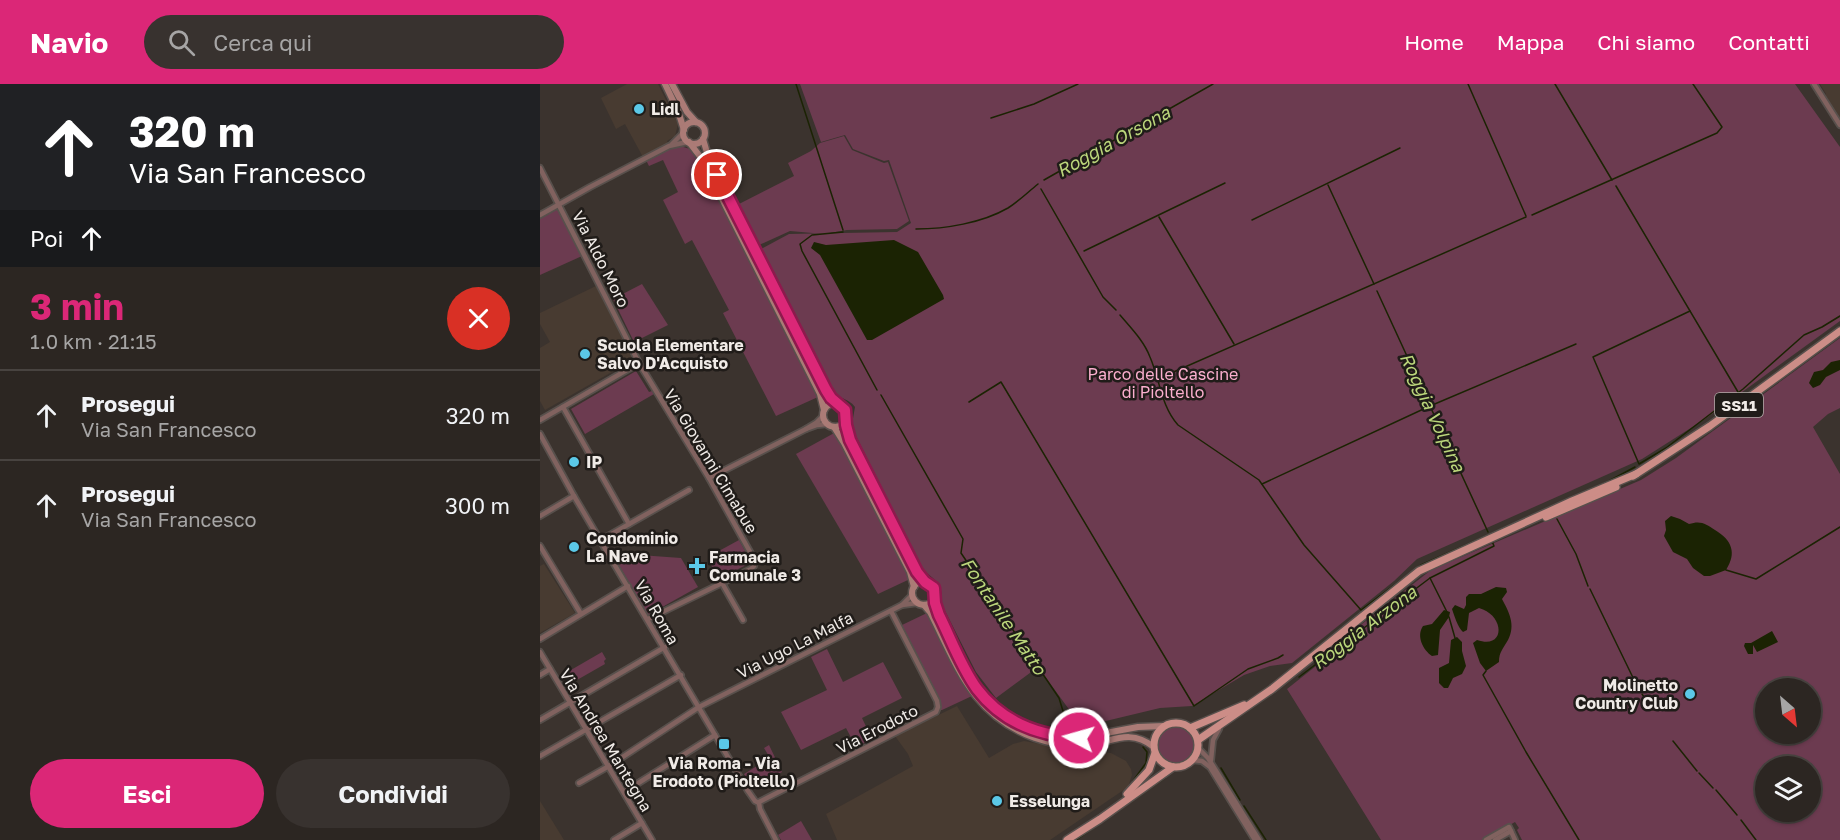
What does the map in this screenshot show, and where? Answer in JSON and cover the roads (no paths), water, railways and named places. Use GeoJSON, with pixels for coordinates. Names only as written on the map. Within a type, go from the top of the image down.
{"type":"FeatureCollection","features":[{"type":"Feature","properties":{"kind":"main road","name":"SS11"},"geometry":{"type":"LineString","coordinates":[[1192,760],[1198,744],[1223,723],[1257,699],[1419,570],[1499,534],[1592,498],[1636,474],[1710,426],[1839,332]]}},
{"type":"Feature","properties":{"kind":"main road","name":"SS11"},"geometry":{"type":"LineString","coordinates":[[1164,726],[1176,723],[1190,728],[1257,699]]}},
{"type":"Feature","properties":{"kind":"main road"},"geometry":{"type":"LineString","coordinates":[[1115,807],[1144,777],[1155,750],[1156,735],[1164,726]]}},
{"type":"Feature","properties":{"kind":"main road"},"geometry":{"type":"LineString","coordinates":[[1190,728],[1198,744]]}},
{"type":"Feature","properties":{"kind":"main road"},"geometry":{"type":"LineString","coordinates":[[1155,750],[1161,761],[1173,767]]}},
{"type":"Feature","properties":{"kind":"main road"},"geometry":{"type":"LineString","coordinates":[[1067,840],[1173,767],[1184,765],[1192,760]]}},
{"type":"Feature","properties":{"kind":"street"},"geometry":{"type":"LineString","coordinates":[[665,84],[678,111],[688,142],[702,159],[821,397],[824,413],[830,426],[843,440],[909,573],[914,587],[912,595],[930,612],[968,687],[984,706],[1008,725],[1028,735],[1058,744],[1084,746],[1128,736],[1138,738],[1155,750]]}},
{"type":"Feature","properties":{"kind":"street"},"geometry":{"type":"LineString","coordinates":[[672,84],[687,112],[704,129],[702,139],[708,156],[826,390],[845,410],[850,440],[916,569],[925,582],[934,588],[934,598],[939,615],[975,686],[998,709],[1017,723],[1047,735],[1079,738],[1138,727],[1164,726]]}},
{"type":"Feature","properties":{"kind":"street"},"geometry":{"type":"LineString","coordinates":[[1814,84],[1840,125]]}},
{"type":"Feature","properties":{"kind":"street"},"geometry":{"type":"LineString","coordinates":[[669,146],[688,124],[697,123]]}},
{"type":"Feature","properties":{"kind":"street"},"geometry":{"type":"LineString","coordinates":[[540,215],[669,146],[688,142],[696,143],[702,139]]}},
{"type":"Feature","properties":{"kind":"street","name":"Via Aldo Moro"},"geometry":{"type":"LineString","coordinates":[[540,168],[639,363]]}},
{"type":"Feature","properties":{"kind":"street"},"geometry":{"type":"LineString","coordinates":[[540,420],[639,363]]}},
{"type":"Feature","properties":{"kind":"street","name":"Via Giovanni Cimabue"},"geometry":{"type":"LineString","coordinates":[[639,363],[709,478],[754,558],[754,566],[722,583]]}},
{"type":"Feature","properties":{"kind":"street"},"geometry":{"type":"LineString","coordinates":[[709,478],[806,429],[816,423],[830,405],[838,404]]}},
{"type":"Feature","properties":{"kind":"street"},"geometry":{"type":"LineString","coordinates":[[563,407],[629,524]]}},
{"type":"Feature","properties":{"kind":"street"},"geometry":{"type":"LineString","coordinates":[[806,429],[817,425],[842,425],[846,420]]}},
{"type":"Feature","properties":{"kind":"street","name":"Via Roma"},"geometry":{"type":"LineString","coordinates":[[540,435],[757,803],[776,840]]}},
{"type":"Feature","properties":{"kind":"street"},"geometry":{"type":"LineString","coordinates":[[601,540],[689,490]]}},
{"type":"Feature","properties":{"kind":"street"},"geometry":{"type":"LineString","coordinates":[[540,516],[574,496]]}},
{"type":"Feature","properties":{"kind":"street"},"geometry":{"type":"LineString","coordinates":[[540,546],[581,615]]}},
{"type":"Feature","properties":{"kind":"street"},"geometry":{"type":"LineString","coordinates":[[914,587],[920,582],[925,582]]}},
{"type":"Feature","properties":{"kind":"street"},"geometry":{"type":"LineString","coordinates":[[648,619],[722,583],[743,620]]}},
{"type":"Feature","properties":{"kind":"street"},"geometry":{"type":"LineString","coordinates":[[540,639],[628,586]]}},
{"type":"Feature","properties":{"kind":"street","name":"Via Ugo La Malfa"},"geometry":{"type":"LineString","coordinates":[[579,783],[699,707],[891,611],[902,605],[912,595]]}},
{"type":"Feature","properties":{"kind":"street"},"geometry":{"type":"LineString","coordinates":[[920,604],[930,603],[934,598]]}},
{"type":"Feature","properties":{"kind":"street","name":"Via Ugo La Malfa"},"geometry":{"type":"LineString","coordinates":[[902,605],[920,604]]}},
{"type":"Feature","properties":{"kind":"street","name":"Via Erodoto"},"geometry":{"type":"LineString","coordinates":[[757,803],[936,712],[937,701],[891,611]]}},
{"type":"Feature","properties":{"kind":"street"},"geometry":{"type":"LineString","coordinates":[[540,720],[664,647]]}},
{"type":"Feature","properties":{"kind":"street","name":"Via Andrea Mantegna"},"geometry":{"type":"LineString","coordinates":[[540,652],[652,840]]}},
{"type":"Feature","properties":{"kind":"street"},"geometry":{"type":"LineString","coordinates":[[540,675],[550,669]]}},
{"type":"Feature","properties":{"kind":"street"},"geometry":{"type":"LineString","coordinates":[[540,756],[681,675]]}},
{"type":"Feature","properties":{"kind":"street"},"geometry":{"type":"LineString","coordinates":[[1212,766],[1210,759],[1213,740],[1223,723]]}},
{"type":"Feature","properties":{"kind":"street"},"geometry":{"type":"LineString","coordinates":[[624,792],[715,735]]}},
{"type":"Feature","properties":{"kind":"street"},"geometry":{"type":"LineString","coordinates":[[1198,744],[1257,840]]}},
{"type":"Feature","properties":{"kind":"street"},"geometry":{"type":"LineString","coordinates":[[1192,760],[1202,761],[1210,767],[1257,840]]}},
{"type":"Feature","properties":{"kind":"street"},"geometry":{"type":"LineString","coordinates":[[614,840],[642,823]]}},
{"type":"Feature","properties":{"kind":"street"},"geometry":{"type":"LineString","coordinates":[[1486,840],[1510,829]]}},
{"type":"Feature","properties":{"kind":"street"},"geometry":{"type":"LineString","coordinates":[[1495,840],[1510,829]]}},
{"type":"Feature","properties":{"kind":"street"},"geometry":{"type":"LineString","coordinates":[[1510,829],[1515,840]]}},
{"type":"Feature","properties":{"kind":"waterway","name":"Roggia Orsona"},"geometry":{"type":"LineString","coordinates":[[796,84],[843,230]]}},
{"type":"Feature","properties":{"kind":"waterway"},"geometry":{"type":"LineString","coordinates":[[991,118],[1034,104],[1078,84]]}},
{"type":"Feature","properties":{"kind":"waterway","name":"Roggia Orsona"},"geometry":{"type":"LineString","coordinates":[[1044,180],[1213,84]]}},
{"type":"Feature","properties":{"kind":"waterway","name":"Roggia Orsona"},"geometry":{"type":"LineString","coordinates":[[1468,84],[1526,216]]}},
{"type":"Feature","properties":{"kind":"waterway"},"geometry":{"type":"LineString","coordinates":[[1555,84],[1612,180]]}},
{"type":"Feature","properties":{"kind":"waterway"},"geometry":{"type":"LineString","coordinates":[[1532,215],[1717,133],[1722,127],[1693,84]]}},
{"type":"Feature","properties":{"kind":"waterway"},"geometry":{"type":"LineString","coordinates":[[1252,220],[1400,148]]}},
{"type":"Feature","properties":{"kind":"waterway"},"geometry":{"type":"LineString","coordinates":[[1084,251],[1225,183]]}},
{"type":"Feature","properties":{"kind":"waterway","name":"Roggia Orsona"},"geometry":{"type":"LineString","coordinates":[[916,229],[939,228],[987,218],[1008,208],[1038,184]]}},
{"type":"Feature","properties":{"kind":"waterway"},"geometry":{"type":"LineString","coordinates":[[1328,185],[1374,284]]}},
{"type":"Feature","properties":{"kind":"waterway"},"geometry":{"type":"LineString","coordinates":[[1616,186],[1738,392]]}},
{"type":"Feature","properties":{"kind":"waterway"},"geometry":{"type":"LineString","coordinates":[[1041,189],[1103,297],[1116,310]]}},
{"type":"Feature","properties":{"kind":"waterway"},"geometry":{"type":"LineString","coordinates":[[1159,217],[1234,344]]}},
{"type":"Feature","properties":{"kind":"waterway"},"geometry":{"type":"LineString","coordinates":[[1169,374],[1526,217]]}},
{"type":"Feature","properties":{"kind":"waterway","name":"Fontanile Matto"},"geometry":{"type":"LineString","coordinates":[[843,232],[812,235],[800,244],[877,390]]}},
{"type":"Feature","properties":{"kind":"waterway","name":"Roggia Volpina"},"geometry":{"type":"LineString","coordinates":[[1377,291],[1488,532]]}},
{"type":"Feature","properties":{"kind":"waterway"},"geometry":{"type":"LineString","coordinates":[[1690,311],[1593,357],[1639,464],[1666,448],[1743,389],[1804,335],[1840,316]]}},
{"type":"Feature","properties":{"kind":"waterway"},"geometry":{"type":"LineString","coordinates":[[1120,315],[1147,351],[1172,418],[1178,425],[1259,480],[1304,545],[1361,610],[1421,565],[1607,482],[1635,467]]}},
{"type":"Feature","properties":{"kind":"waterway"},"geometry":{"type":"LineString","coordinates":[[1262,484],[1430,406],[1576,344]]}},
{"type":"Feature","properties":{"kind":"waterway"},"geometry":{"type":"LineString","coordinates":[[969,402],[1001,382],[1194,706],[1248,669],[1283,655]]}},
{"type":"Feature","properties":{"kind":"waterway","name":"Fontanile Matto"},"geometry":{"type":"LineString","coordinates":[[881,395],[963,539],[961,553],[1059,698],[1063,711]]}},
{"type":"Feature","properties":{"kind":"waterway"},"geometry":{"type":"LineString","coordinates":[[1557,519],[1576,554],[1588,586]]}},
{"type":"Feature","properties":{"kind":"waterway"},"geometry":{"type":"LineString","coordinates":[[1726,570],[1756,579],[1840,527]]}},
{"type":"Feature","properties":{"kind":"waterway","name":"Roggia Volpina"},"geometry":{"type":"LineString","coordinates":[[1447,612],[1430,578],[1494,546],[1492,541]]}},
{"type":"Feature","properties":{"kind":"waterway","name":"Roggia Arzona"},"geometry":{"type":"LineString","coordinates":[[1299,677],[1430,578]]}},
{"type":"Feature","properties":{"kind":"waterway"},"geometry":{"type":"LineString","coordinates":[[1590,589],[1638,688]]}},
{"type":"Feature","properties":{"kind":"waterway","name":"Roggia Volpina"},"geometry":{"type":"LineString","coordinates":[[1449,617],[1455,638]]}},
{"type":"Feature","properties":{"kind":"waterway","name":"Roggia Volpina"},"geometry":{"type":"LineString","coordinates":[[1486,671],[1483,675],[1579,840]]}},
{"type":"Feature","properties":{"kind":"waterway"},"geometry":{"type":"LineString","coordinates":[[1642,694],[1653,710]]}},
{"type":"Feature","properties":{"kind":"waterway"},"geometry":{"type":"LineString","coordinates":[[1673,741],[1697,771]]}},
{"type":"Feature","properties":{"kind":"waterway"},"geometry":{"type":"LineString","coordinates":[[1133,781],[1146,763],[1147,752],[1143,747]]}},
{"type":"Feature","properties":{"kind":"waterway","name":"Roggia Arzona"},"geometry":{"type":"LineString","coordinates":[[1221,768],[1240,800]]}},
{"type":"Feature","properties":{"kind":"waterway"},"geometry":{"type":"LineString","coordinates":[[1699,773],[1713,788]]}},
{"type":"Feature","properties":{"kind":"waterway","name":"Roggia Arzona"},"geometry":{"type":"LineString","coordinates":[[1076,840],[1165,778]]}},
{"type":"Feature","properties":{"kind":"waterway"},"geometry":{"type":"LineString","coordinates":[[1716,790],[1737,815]]}},
{"type":"Feature","properties":{"kind":"waterway","name":"Roggia Arzona"},"geometry":{"type":"LineString","coordinates":[[1244,806],[1266,840]]}},
{"type":"Feature","properties":{"kind":"waterway"},"geometry":{"type":"LineString","coordinates":[[1741,820],[1756,840]]}},
{"type":"Feature","properties":{"kind":"place","name":"Lidl"},"geometry":{"type":"Point","coordinates":[639,109]}},
{"type":"Feature","properties":{"kind":"place","name":"Scuola Elementare Salvo D'Acquisto"},"geometry":{"type":"Point","coordinates":[585,354]}},
{"type":"Feature","properties":{"kind":"place","name":"IP"},"geometry":{"type":"Point","coordinates":[574,462]}},
{"type":"Feature","properties":{"kind":"place","name":"Condominio La Nave"},"geometry":{"type":"Point","coordinates":[574,547]}},
{"type":"Feature","properties":{"kind":"place","name":"Farmacia Comunale 3"},"geometry":{"type":"Point","coordinates":[697,566]}},
{"type":"Feature","properties":{"kind":"place","name":"Molinetto Country Club"},"geometry":{"type":"Point","coordinates":[1690,694]}},
{"type":"Feature","properties":{"kind":"place","name":"Via Roma - Via Erodoto (Pioltello)"},"geometry":{"type":"Point","coordinates":[724,744]}},
{"type":"Feature","properties":{"kind":"place","name":"Esselunga"},"geometry":{"type":"Point","coordinates":[997,801]}},
{"type":"Feature","properties":{"kind":"park label","name":"Parco delle Cascine di Pioltello"},"geometry":{"type":"Point","coordinates":[1163,383]}}]}
